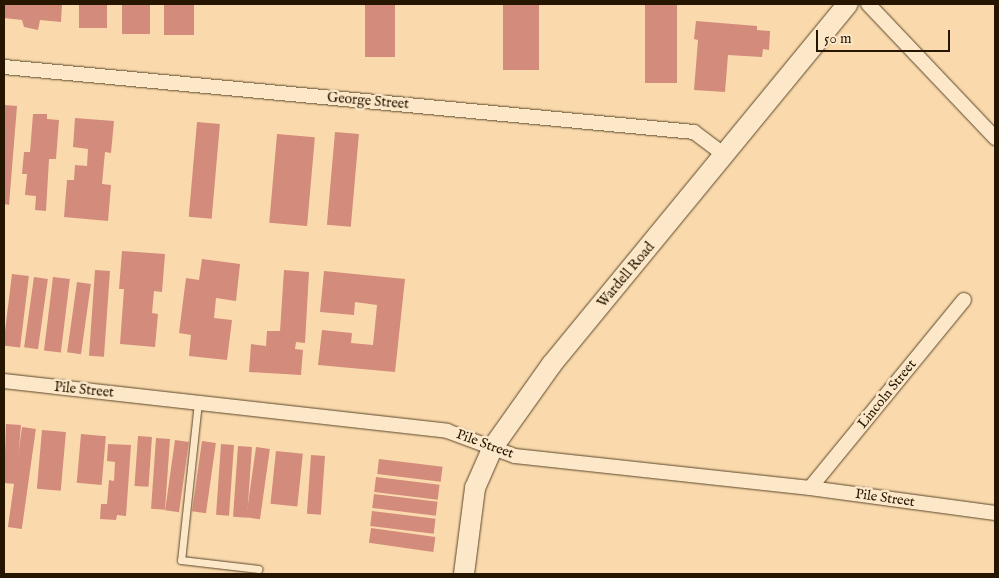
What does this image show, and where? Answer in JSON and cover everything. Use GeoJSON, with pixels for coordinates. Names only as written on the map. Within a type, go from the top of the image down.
{"type":"FeatureCollection","features":[{"type":"Feature","properties":{"kind":"street","name":"Wardell Road"},"geometry":{"type":"LineString","coordinates":[[464,574],[475,488],[493,447],[552,364],[848,4]]}},
{"type":"Feature","properties":{"kind":"street"},"geometry":{"type":"LineString","coordinates":[[868,4],[995,138]]}},
{"type":"Feature","properties":{"kind":"street","name":"George Street"},"geometry":{"type":"LineString","coordinates":[[4,67],[694,132],[725,155]]}},
{"type":"Feature","properties":{"kind":"street","name":"Lincoln Street"},"geometry":{"type":"LineString","coordinates":[[810,488],[964,300]]}},
{"type":"Feature","properties":{"kind":"street","name":"Pile Street"},"geometry":{"type":"LineString","coordinates":[[4,381],[447,431],[515,456],[565,463],[810,488],[995,513]]}},
{"type":"Feature","properties":{"kind":"lane"},"geometry":{"type":"LineString","coordinates":[[198,402],[181,560],[258,569]]}},
{"type":"Feature","properties":{"kind":"building"},"geometry":{"type":"Polygon","coordinates":[[[4,4],[62,4],[61,22],[40,20],[38,30],[24,27],[22,20],[4,18],[4,4]]]}},
{"type":"Feature","properties":{"kind":"building"},"geometry":{"type":"Polygon","coordinates":[[[79,4],[107,4],[107,28],[79,28],[79,4]]]}},
{"type":"Feature","properties":{"kind":"building"},"geometry":{"type":"Polygon","coordinates":[[[122,4],[150,4],[150,34],[122,34],[122,4]]]}},
{"type":"Feature","properties":{"kind":"building"},"geometry":{"type":"Polygon","coordinates":[[[164,4],[194,4],[194,35],[164,35],[164,4]]]}},
{"type":"Feature","properties":{"kind":"building"},"geometry":{"type":"Polygon","coordinates":[[[365,4],[395,4],[395,57],[365,57],[365,4]]]}},
{"type":"Feature","properties":{"kind":"building"},"geometry":{"type":"Polygon","coordinates":[[[503,4],[539,4],[539,70],[503,70],[503,4]]]}},
{"type":"Feature","properties":{"kind":"building"},"geometry":{"type":"Polygon","coordinates":[[[645,4],[677,4],[677,83],[645,83],[645,4]]]}},
{"type":"Feature","properties":{"kind":"building"},"geometry":{"type":"Polygon","coordinates":[[[696,21],[757,26],[757,30],[770,31],[769,50],[763,49],[762,57],[728,55],[725,92],[694,90],[698,40],[694,39],[696,21]]]}},
{"type":"Feature","properties":{"kind":"building"},"geometry":{"type":"Polygon","coordinates":[[[4,105],[17,106],[9,205],[4,204],[4,105]]]}},
{"type":"Feature","properties":{"kind":"building"},"geometry":{"type":"Polygon","coordinates":[[[33,114],[47,114],[47,119],[59,120],[56,159],[49,159],[46,211],[35,210],[36,196],[25,195],[27,174],[22,174],[24,152],[30,152],[33,114]]]}},
{"type":"Feature","properties":{"kind":"building"},"geometry":{"type":"Polygon","coordinates":[[[75,118],[114,121],[111,153],[105,152],[102,184],[111,185],[108,221],[64,217],[67,180],[74,180],[75,165],[87,166],[88,149],[73,147],[75,118]]]}},
{"type":"Feature","properties":{"kind":"building"},"geometry":{"type":"Polygon","coordinates":[[[197,122],[220,124],[212,219],[189,217],[197,122]]]}},
{"type":"Feature","properties":{"kind":"building"},"geometry":{"type":"Polygon","coordinates":[[[335,132],[359,134],[351,227],[327,225],[335,132]]]}},
{"type":"Feature","properties":{"kind":"building"},"geometry":{"type":"Polygon","coordinates":[[[277,134],[315,137],[307,226],[269,223],[277,134]]]}},
{"type":"Feature","properties":{"kind":"building"},"geometry":{"type":"Polygon","coordinates":[[[122,251],[165,254],[162,292],[154,291],[152,313],[158,314],[155,347],[120,344],[124,289],[119,289],[122,251]]]}},
{"type":"Feature","properties":{"kind":"building"},"geometry":{"type":"Polygon","coordinates":[[[202,259],[240,264],[236,301],[216,298],[214,318],[232,320],[227,360],[189,356],[191,335],[179,333],[186,278],[199,280],[202,259]]]}},
{"type":"Feature","properties":{"kind":"building"},"geometry":{"type":"Polygon","coordinates":[[[95,270],[110,271],[104,357],[89,356],[95,270]]]}},
{"type":"Feature","properties":{"kind":"building"},"geometry":{"type":"Polygon","coordinates":[[[284,270],[309,272],[305,343],[296,342],[295,349],[303,350],[301,375],[249,372],[251,344],[266,346],[267,331],[280,331],[284,270]]]}},
{"type":"Feature","properties":{"kind":"building"},"geometry":{"type":"Polygon","coordinates":[[[324,271],[405,279],[395,372],[318,365],[322,330],[352,333],[351,343],[373,345],[377,305],[355,302],[354,315],[320,312],[324,271]]]}},
{"type":"Feature","properties":{"kind":"building"},"geometry":{"type":"Polygon","coordinates":[[[12,274],[29,276],[20,348],[4,346],[12,274]]]}},
{"type":"Feature","properties":{"kind":"building"},"geometry":{"type":"Polygon","coordinates":[[[34,277],[48,279],[38,349],[24,347],[34,277]]]}},
{"type":"Feature","properties":{"kind":"building"},"geometry":{"type":"Polygon","coordinates":[[[53,277],[70,279],[61,353],[44,350],[53,277]]]}},
{"type":"Feature","properties":{"kind":"building"},"geometry":{"type":"Polygon","coordinates":[[[77,282],[91,284],[81,354],[67,352],[77,282]]]}},
{"type":"Feature","properties":{"kind":"building"},"geometry":{"type":"Polygon","coordinates":[[[6,424],[21,425],[16,484],[4,483],[6,424]]]}},
{"type":"Feature","properties":{"kind":"building"},"geometry":{"type":"Polygon","coordinates":[[[22,427],[36,429],[22,529],[8,527],[22,427]]]}},
{"type":"Feature","properties":{"kind":"building"},"geometry":{"type":"Polygon","coordinates":[[[42,430],[66,432],[61,491],[37,489],[42,430]]]}},
{"type":"Feature","properties":{"kind":"building"},"geometry":{"type":"Polygon","coordinates":[[[81,434],[106,436],[102,485],[77,483],[81,434]]]}},
{"type":"Feature","properties":{"kind":"building"},"geometry":{"type":"Polygon","coordinates":[[[138,436],[152,437],[148,487],[135,486],[138,436]]]}},
{"type":"Feature","properties":{"kind":"building"},"geometry":{"type":"Polygon","coordinates":[[[156,438],[170,439],[165,510],[151,509],[156,438]]]}},
{"type":"Feature","properties":{"kind":"building"},"geometry":{"type":"Polygon","coordinates":[[[175,440],[189,442],[179,512],[165,510],[175,440]]]}},
{"type":"Feature","properties":{"kind":"building"},"geometry":{"type":"Polygon","coordinates":[[[202,441],[216,443],[206,513],[192,511],[202,441]]]}},
{"type":"Feature","properties":{"kind":"building"},"geometry":{"type":"Polygon","coordinates":[[[108,444],[131,445],[126,516],[117,515],[116,520],[100,519],[101,504],[107,504],[109,480],[114,481],[115,462],[107,461],[108,444]]]}},
{"type":"Feature","properties":{"kind":"building"},"geometry":{"type":"Polygon","coordinates":[[[221,444],[234,445],[229,516],[216,515],[221,444]]]}},
{"type":"Feature","properties":{"kind":"building"},"geometry":{"type":"Polygon","coordinates":[[[238,446],[252,447],[247,518],[233,517],[238,446]]]}},
{"type":"Feature","properties":{"kind":"building"},"geometry":{"type":"Polygon","coordinates":[[[256,447],[270,449],[260,519],[246,517],[256,447]]]}},
{"type":"Feature","properties":{"kind":"building"},"geometry":{"type":"Polygon","coordinates":[[[276,451],[303,454],[297,507],[270,504],[276,451]]]}},
{"type":"Feature","properties":{"kind":"building"},"geometry":{"type":"Polygon","coordinates":[[[311,455],[325,456],[321,515],[307,514],[311,455]]]}},
{"type":"Feature","properties":{"kind":"building"},"geometry":{"type":"Polygon","coordinates":[[[379,459],[443,467],[441,482],[377,474],[379,459]]]}},
{"type":"Feature","properties":{"kind":"building"},"geometry":{"type":"Polygon","coordinates":[[[376,477],[440,485],[438,500],[374,492],[376,477]]]}},
{"type":"Feature","properties":{"kind":"building"},"geometry":{"type":"Polygon","coordinates":[[[374,494],[438,502],[436,516],[372,508],[374,494]]]}},
{"type":"Feature","properties":{"kind":"building"},"geometry":{"type":"Polygon","coordinates":[[[372,511],[436,519],[434,534],[370,526],[372,511]]]}},
{"type":"Feature","properties":{"kind":"building"},"geometry":{"type":"Polygon","coordinates":[[[371,528],[435,537],[433,552],[369,543],[371,528]]]}}]}
